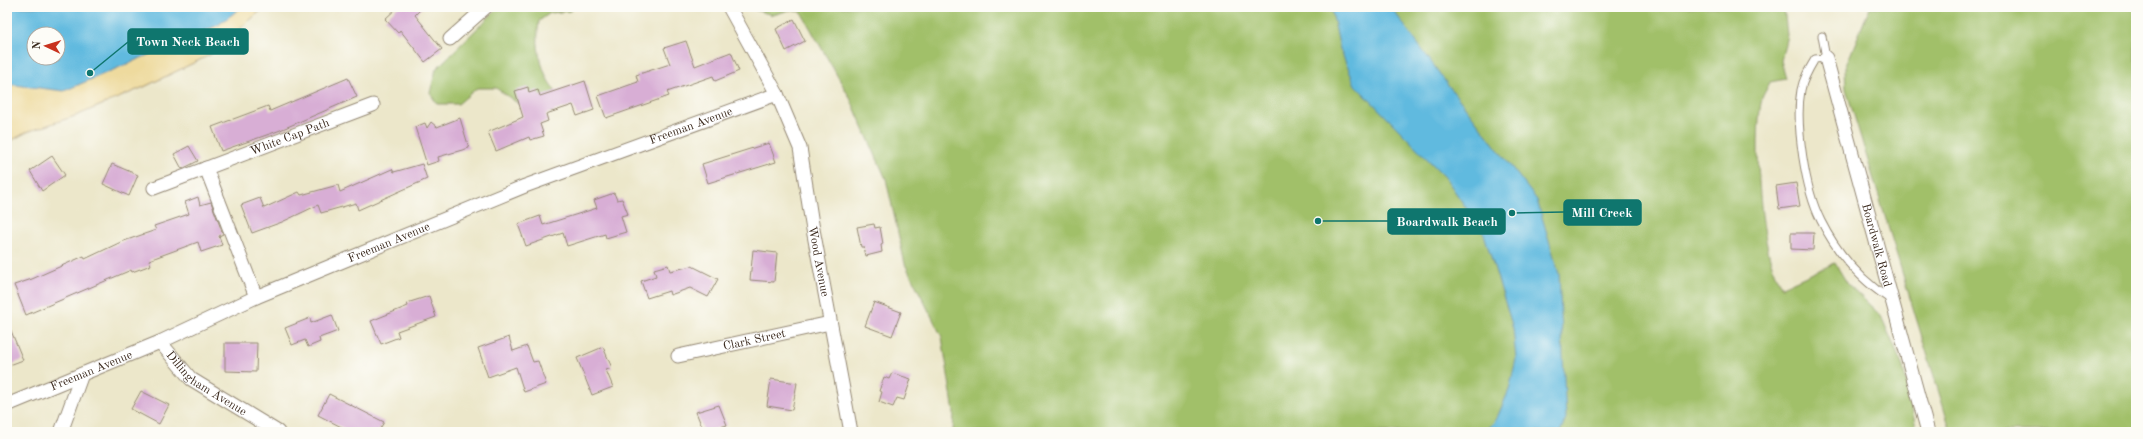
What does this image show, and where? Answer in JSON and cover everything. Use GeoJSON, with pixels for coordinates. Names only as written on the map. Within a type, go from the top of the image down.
{"type":"FeatureCollection","features":[{"type":"Feature","properties":{"kind":"street"},"geometry":{"type":"LineString","coordinates":[[450,39],[486,7]]}},
{"type":"Feature","properties":{"kind":"street","name":"Wood Avenue"},"geometry":{"type":"LineString","coordinates":[[729,7],[777,94],[800,148],[830,323],[851,432]]}},
{"type":"Feature","properties":{"kind":"street","name":"Boardwalk Road"},"geometry":{"type":"LineString","coordinates":[[1826,58],[1891,301],[1928,432]]}},
{"type":"Feature","properties":{"kind":"street","name":"Freeman Avenue"},"geometry":{"type":"LineString","coordinates":[[7,405],[160,342],[256,298],[525,186],[777,94]]}},
{"type":"Feature","properties":{"kind":"street","name":"White Cap Path"},"geometry":{"type":"LineString","coordinates":[[154,188],[373,104]]}},
{"type":"Feature","properties":{"kind":"street"},"geometry":{"type":"LineString","coordinates":[[206,168],[256,298]]}},
{"type":"Feature","properties":{"kind":"street","name":"Clark Street"},"geometry":{"type":"LineString","coordinates":[[678,356],[830,323]]}},
{"type":"Feature","properties":{"kind":"street","name":"Dillingham Avenue"},"geometry":{"type":"LineString","coordinates":[[160,342],[191,379],[274,431]]}},
{"type":"Feature","properties":{"kind":"street"},"geometry":{"type":"LineString","coordinates":[[61,432],[82,374]]}},
{"type":"Feature","properties":{"kind":"lane"},"geometry":{"type":"LineString","coordinates":[[1822,36],[1826,58],[1815,60],[1807,72],[1801,88],[1799,103],[1804,162],[1812,195],[1820,221],[1853,267],[1872,287],[1891,301]]}},
{"type":"Feature","properties":{"kind":"green space"},"geometry":{"type":"Polygon","coordinates":[[[499,7],[574,7],[571,11],[550,13],[539,21],[539,55],[548,81],[554,89],[556,95],[557,106],[552,113],[519,104],[496,88],[477,88],[458,104],[437,104],[430,93],[436,69],[499,7]]]}},
{"type":"Feature","properties":{"kind":"green space"},"geometry":{"type":"Polygon","coordinates":[[[755,7],[1784,7],[1787,35],[1781,61],[1786,79],[1770,82],[1762,98],[1759,116],[1758,139],[1758,166],[1763,224],[1774,272],[1782,287],[1835,263],[1847,283],[1881,316],[1903,367],[1917,432],[953,432],[954,412],[942,337],[905,264],[886,179],[850,98],[801,12],[789,10],[773,15],[755,10],[755,7]]]}},
{"type":"Feature","properties":{"kind":"green space"},"geometry":{"type":"Polygon","coordinates":[[[1870,7],[2136,7],[2136,432],[1951,432],[1846,89],[1845,68],[1870,7]]]}},
{"type":"Feature","properties":{"kind":"sand"},"geometry":{"type":"Polygon","coordinates":[[[7,7],[265,7],[210,55],[144,87],[78,115],[27,132],[7,143],[7,7]]]}},
{"type":"Feature","properties":{"kind":"water"},"geometry":{"type":"Polygon","coordinates":[[[7,7],[242,7],[218,25],[64,91],[7,84],[7,7]]]}},
{"type":"Feature","properties":{"kind":"water"},"geometry":{"type":"Polygon","coordinates":[[[1331,7],[1391,7],[1445,81],[1537,200],[1559,274],[1566,418],[1560,432],[1485,432],[1496,420],[1509,390],[1516,359],[1513,328],[1484,234],[1445,177],[1355,85],[1340,49],[1331,7]]]}},
{"type":"Feature","properties":{"kind":"building"},"geometry":{"type":"Polygon","coordinates":[[[398,7],[423,7],[415,15],[442,49],[425,62],[400,30],[398,33],[385,19],[398,7]]]}},
{"type":"Feature","properties":{"kind":"building"},"geometry":{"type":"Polygon","coordinates":[[[794,19],[805,41],[786,51],[776,29],[794,19]]]}},
{"type":"Feature","properties":{"kind":"building"},"geometry":{"type":"Polygon","coordinates":[[[686,41],[695,66],[731,52],[739,71],[715,81],[713,76],[667,92],[669,96],[606,118],[598,96],[638,82],[636,75],[670,64],[664,48],[686,41]]]}},
{"type":"Feature","properties":{"kind":"building"},"geometry":{"type":"Polygon","coordinates":[[[348,78],[357,97],[278,131],[221,151],[212,127],[268,106],[270,111],[348,78]]]}},
{"type":"Feature","properties":{"kind":"building"},"geometry":{"type":"Polygon","coordinates":[[[585,81],[594,110],[577,116],[573,105],[546,114],[548,121],[540,124],[544,136],[530,140],[529,137],[496,151],[488,132],[523,117],[515,91],[528,87],[529,93],[538,90],[540,96],[585,81]]]}},
{"type":"Feature","properties":{"kind":"building"},"geometry":{"type":"Polygon","coordinates":[[[460,118],[469,148],[438,157],[439,161],[427,165],[415,127],[425,123],[427,128],[431,122],[437,127],[460,118]]]}},
{"type":"Feature","properties":{"kind":"building"},"geometry":{"type":"Polygon","coordinates":[[[769,143],[776,162],[708,183],[702,164],[769,143]]]}},
{"type":"Feature","properties":{"kind":"building"},"geometry":{"type":"Polygon","coordinates":[[[189,146],[198,161],[182,169],[174,154],[189,146]]]}},
{"type":"Feature","properties":{"kind":"building"},"geometry":{"type":"Polygon","coordinates":[[[52,156],[65,175],[42,191],[30,171],[52,156]]]}},
{"type":"Feature","properties":{"kind":"building"},"geometry":{"type":"Polygon","coordinates":[[[112,164],[138,175],[129,196],[103,184],[112,164]]]}},
{"type":"Feature","properties":{"kind":"building"},"geometry":{"type":"Polygon","coordinates":[[[422,164],[427,179],[358,210],[356,203],[321,213],[318,205],[282,222],[252,233],[241,205],[260,198],[264,208],[299,192],[301,195],[338,185],[340,192],[392,169],[394,172],[422,164]]]}},
{"type":"Feature","properties":{"kind":"building"},"geometry":{"type":"Polygon","coordinates":[[[1796,183],[1800,206],[1779,209],[1776,186],[1796,183]]]}},
{"type":"Feature","properties":{"kind":"building"},"geometry":{"type":"Polygon","coordinates":[[[614,193],[617,200],[622,199],[628,214],[621,216],[626,232],[606,238],[605,234],[567,246],[563,233],[526,246],[518,224],[540,216],[543,225],[597,208],[594,200],[614,193]]]}},
{"type":"Feature","properties":{"kind":"building"},"geometry":{"type":"Polygon","coordinates":[[[198,197],[200,205],[211,202],[223,234],[219,236],[222,245],[201,252],[198,242],[149,260],[151,265],[132,272],[131,270],[26,315],[14,285],[32,279],[84,256],[85,259],[121,242],[156,230],[154,226],[189,214],[185,202],[198,197]]]}},
{"type":"Feature","properties":{"kind":"building"},"geometry":{"type":"Polygon","coordinates":[[[874,224],[875,228],[880,227],[883,244],[881,245],[882,252],[866,256],[864,247],[861,247],[857,227],[874,224]]]}},
{"type":"Feature","properties":{"kind":"building"},"geometry":{"type":"Polygon","coordinates":[[[1791,233],[1814,233],[1813,250],[1791,249],[1791,233]]]}},
{"type":"Feature","properties":{"kind":"building"},"geometry":{"type":"Polygon","coordinates":[[[753,250],[777,253],[774,282],[750,280],[753,250]]]}},
{"type":"Feature","properties":{"kind":"building"},"geometry":{"type":"Polygon","coordinates":[[[668,265],[670,271],[692,266],[718,279],[708,297],[690,288],[670,295],[669,291],[647,298],[641,281],[656,276],[654,269],[668,265]]]}},
{"type":"Feature","properties":{"kind":"building"},"geometry":{"type":"Polygon","coordinates":[[[429,296],[436,317],[397,331],[399,337],[381,344],[371,321],[408,306],[407,303],[429,296]]]}},
{"type":"Feature","properties":{"kind":"building"},"geometry":{"type":"Polygon","coordinates":[[[874,302],[901,312],[892,336],[865,326],[874,302]]]}},
{"type":"Feature","properties":{"kind":"building"},"geometry":{"type":"Polygon","coordinates":[[[332,315],[338,331],[319,338],[320,342],[308,347],[305,340],[292,345],[285,328],[310,318],[311,323],[332,315]]]}},
{"type":"Feature","properties":{"kind":"building"},"geometry":{"type":"Polygon","coordinates":[[[7,321],[23,360],[7,366],[7,321]]]}},
{"type":"Feature","properties":{"kind":"building"},"geometry":{"type":"Polygon","coordinates":[[[509,337],[513,351],[527,346],[533,362],[538,361],[546,384],[524,392],[516,367],[488,377],[478,348],[509,337]]]}},
{"type":"Feature","properties":{"kind":"building"},"geometry":{"type":"Polygon","coordinates":[[[225,343],[257,343],[256,372],[225,371],[225,343]]]}},
{"type":"Feature","properties":{"kind":"building"},"geometry":{"type":"Polygon","coordinates":[[[603,347],[612,368],[606,370],[613,387],[592,395],[577,358],[603,347]]]}},
{"type":"Feature","properties":{"kind":"building"},"geometry":{"type":"Polygon","coordinates":[[[892,373],[911,379],[904,400],[897,398],[893,407],[879,402],[882,392],[879,391],[884,377],[889,379],[892,373]]]}},
{"type":"Feature","properties":{"kind":"building"},"geometry":{"type":"Polygon","coordinates":[[[771,379],[797,383],[792,410],[767,406],[771,379]]]}},
{"type":"Feature","properties":{"kind":"building"},"geometry":{"type":"Polygon","coordinates":[[[141,391],[169,405],[159,424],[131,409],[141,391]]]}},
{"type":"Feature","properties":{"kind":"building"},"geometry":{"type":"Polygon","coordinates":[[[329,394],[384,422],[378,432],[351,432],[318,415],[329,394]]]}},
{"type":"Feature","properties":{"kind":"building"},"geometry":{"type":"Polygon","coordinates":[[[719,405],[727,425],[704,432],[696,412],[719,405]]]}},
{"type":"Feature","properties":{"kind":"place","name":"Town Neck Beach"},"geometry":{"type":"Point","coordinates":[90,73]}},
{"type":"Feature","properties":{"kind":"place","name":"Mill Creek"},"geometry":{"type":"Point","coordinates":[1512,213]}},
{"type":"Feature","properties":{"kind":"place","name":"Boardwalk Beach"},"geometry":{"type":"Point","coordinates":[1318,221]}}]}
